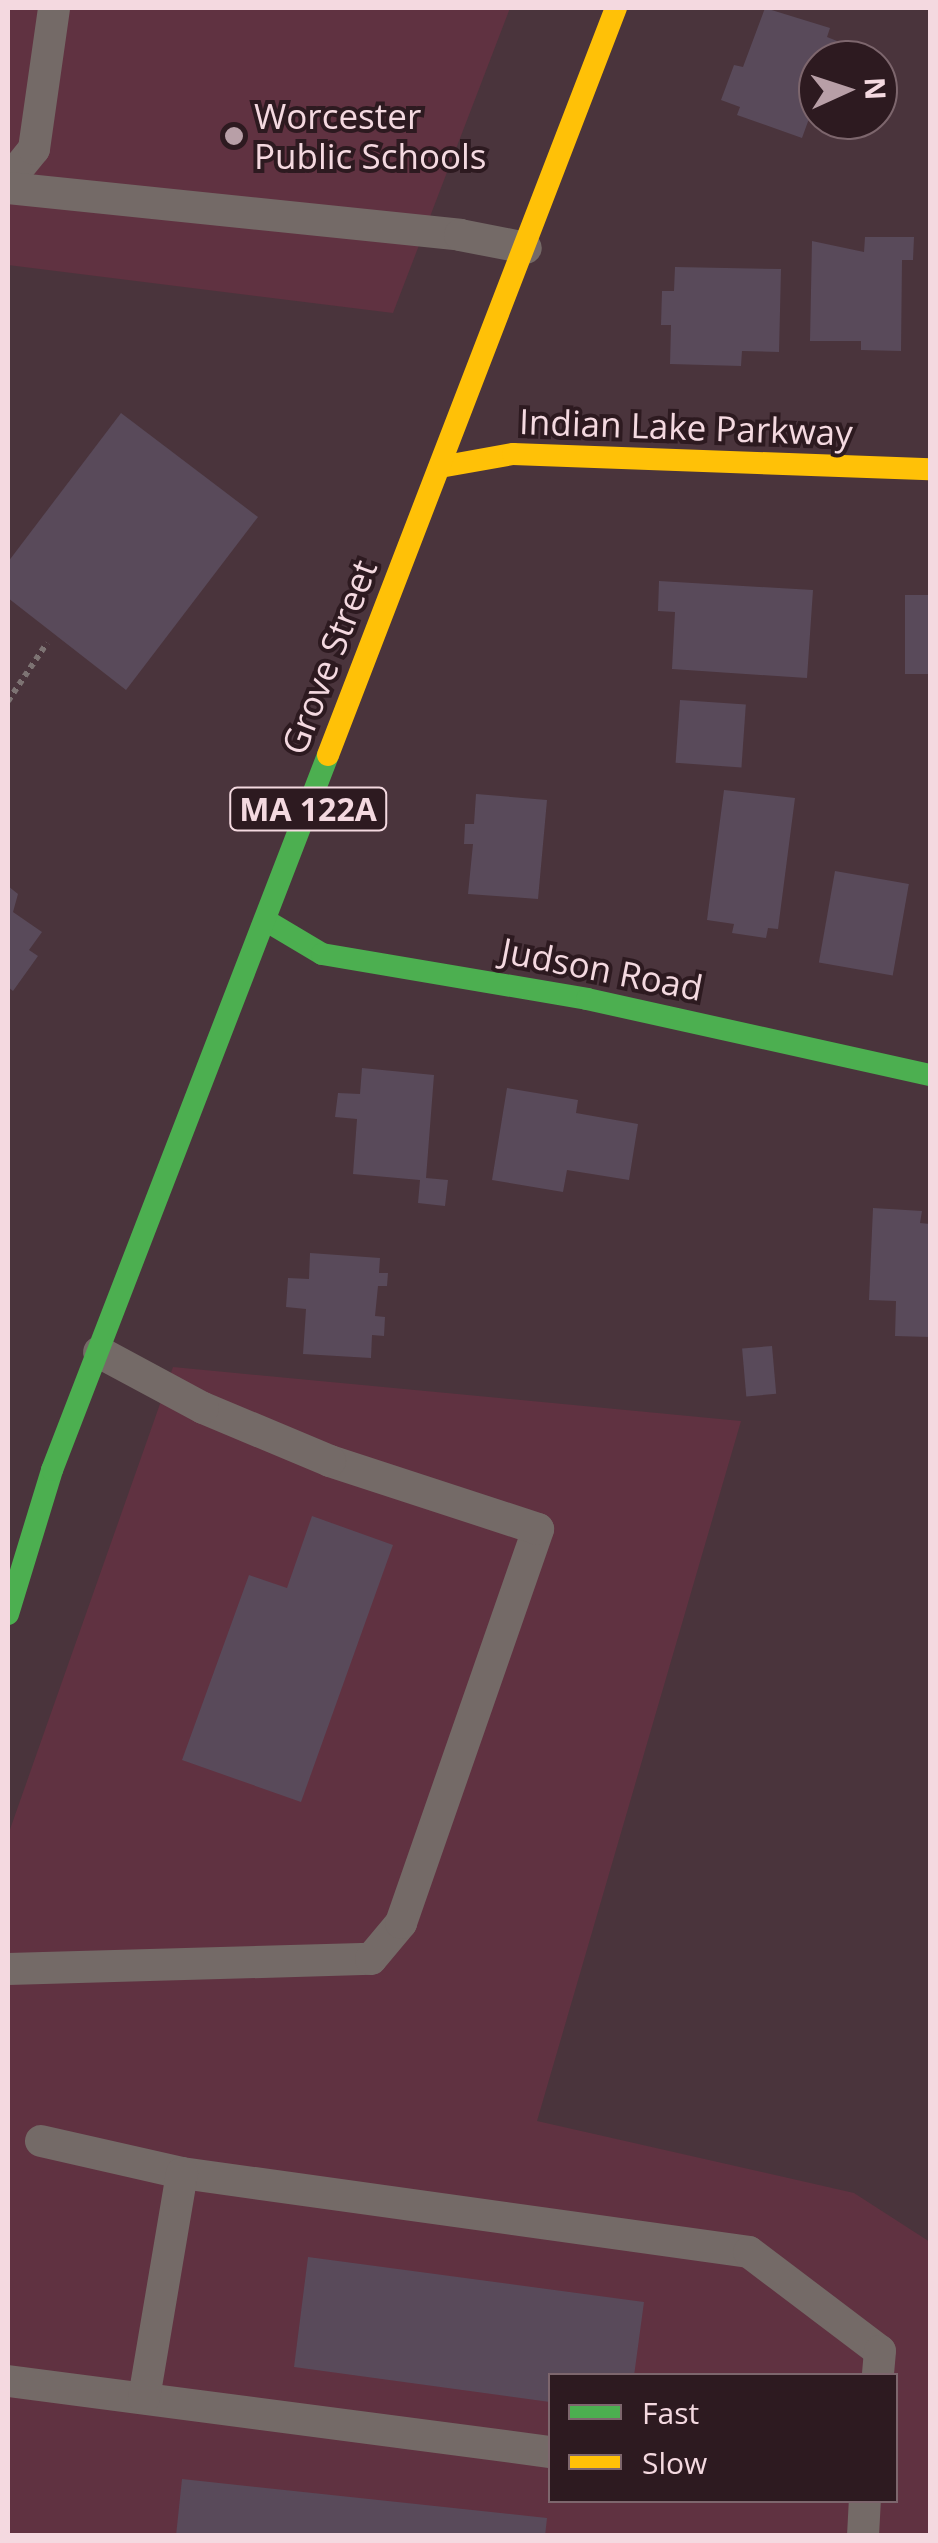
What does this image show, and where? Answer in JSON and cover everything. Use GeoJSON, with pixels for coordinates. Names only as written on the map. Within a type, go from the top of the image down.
{"type":"FeatureCollection","features":[{"type":"Feature","properties":{"kind":"main road","name":"Grove Street"},"geometry":{"type":"LineString","coordinates":[[8,1614],[98,1352],[616,8]]}},
{"type":"Feature","properties":{"kind":"main road","name":"Indian Lake Parkway"},"geometry":{"type":"LineString","coordinates":[[440,467],[513,454],[930,470]]}},
{"type":"Feature","properties":{"kind":"main road","name":"Judson Road"},"geometry":{"type":"LineString","coordinates":[[265,920],[322,954],[587,998],[930,1075]]}},
{"type":"Feature","properties":{"kind":"lane"},"geometry":{"type":"LineString","coordinates":[[8,184],[34,149],[53,8]]}},
{"type":"Feature","properties":{"kind":"lane"},"geometry":{"type":"LineString","coordinates":[[8,184],[460,235],[526,248]]}},
{"type":"Feature","properties":{"kind":"lane"},"geometry":{"type":"LineString","coordinates":[[8,1969],[372,1958],[401,1923],[538,1529],[330,1461],[203,1408],[98,1352]]}},
{"type":"Feature","properties":{"kind":"lane"},"geometry":{"type":"LineString","coordinates":[[41,2141],[182,2172],[749,2252],[880,2351],[878,2373]]}},
{"type":"Feature","properties":{"kind":"lane"},"geometry":{"type":"LineString","coordinates":[[144,2398],[182,2172]]}},
{"type":"Feature","properties":{"kind":"lane"},"geometry":{"type":"LineString","coordinates":[[8,2381],[548,2452]]}},
{"type":"Feature","properties":{"kind":"lane"},"geometry":{"type":"LineString","coordinates":[[863,2536],[865,2503]]}},
{"type":"Feature","properties":{"kind":"path"},"geometry":{"type":"LineString","coordinates":[[8,701],[48,643]]}},
{"type":"Feature","properties":{"kind":"shaded area","name":"Worcester Public Schools"},"geometry":{"type":"Polygon","coordinates":[[[8,8],[510,8],[393,313],[8,265],[8,8]]]}},
{"type":"Feature","properties":{"kind":"shaded area"},"geometry":{"type":"Polygon","coordinates":[[[173,1367],[741,1421],[537,2121],[854,2193],[930,2242],[930,2535],[8,2536],[8,1835],[173,1367]]]}},
{"type":"Feature","properties":{"kind":"building"},"geometry":{"type":"Polygon","coordinates":[[[765,8],[830,28],[827,37],[834,40],[798,40],[798,137],[737,115],[740,107],[721,100],[734,65],[743,67],[765,8]]]}},
{"type":"Feature","properties":{"kind":"building"},"geometry":{"type":"Polygon","coordinates":[[[865,237],[914,237],[913,260],[902,260],[901,351],[861,350],[861,341],[810,341],[812,241],[864,252],[865,237]]]}},
{"type":"Feature","properties":{"kind":"building"},"geometry":{"type":"Polygon","coordinates":[[[675,267],[781,269],[779,352],[742,351],[741,366],[670,364],[671,325],[661,325],[662,291],[674,291],[675,267]]]}},
{"type":"Feature","properties":{"kind":"building"},"geometry":{"type":"Polygon","coordinates":[[[121,413],[258,517],[126,690],[8,598],[8,562],[121,413]]]}},
{"type":"Feature","properties":{"kind":"building"},"geometry":{"type":"Polygon","coordinates":[[[659,581],[813,590],[807,678],[672,669],[675,612],[658,611],[659,581]]]}},
{"type":"Feature","properties":{"kind":"building"},"geometry":{"type":"Polygon","coordinates":[[[905,595],[930,595],[930,674],[905,674],[905,595]]]}},
{"type":"Feature","properties":{"kind":"building"},"geometry":{"type":"Polygon","coordinates":[[[680,700],[746,705],[741,767],[676,763],[680,700]]]}},
{"type":"Feature","properties":{"kind":"building"},"geometry":{"type":"Polygon","coordinates":[[[724,790],[795,798],[778,929],[768,928],[766,938],[732,933],[734,924],[707,920],[724,790]]]}},
{"type":"Feature","properties":{"kind":"building"},"geometry":{"type":"Polygon","coordinates":[[[476,794],[547,800],[538,899],[468,894],[473,844],[464,844],[465,824],[474,824],[476,794]]]}},
{"type":"Feature","properties":{"kind":"building"},"geometry":{"type":"Polygon","coordinates":[[[835,871],[909,884],[893,976],[819,963],[835,871]]]}},
{"type":"Feature","properties":{"kind":"building"},"geometry":{"type":"Polygon","coordinates":[[[8,886],[18,894],[13,912],[42,932],[29,950],[38,956],[13,991],[8,987],[8,886]]]}},
{"type":"Feature","properties":{"kind":"building"},"geometry":{"type":"Polygon","coordinates":[[[362,1068],[434,1075],[426,1178],[448,1180],[445,1206],[418,1203],[420,1180],[353,1174],[357,1119],[335,1117],[338,1093],[360,1094],[362,1068]]]}},
{"type":"Feature","properties":{"kind":"building"},"geometry":{"type":"Polygon","coordinates":[[[507,1088],[578,1100],[576,1113],[638,1124],[629,1180],[567,1170],[563,1192],[492,1180],[507,1088]]]}},
{"type":"Feature","properties":{"kind":"building"},"geometry":{"type":"Polygon","coordinates":[[[873,1208],[922,1211],[920,1223],[930,1224],[930,1337],[895,1336],[896,1301],[869,1300],[873,1208]]]}},
{"type":"Feature","properties":{"kind":"building"},"geometry":{"type":"Polygon","coordinates":[[[310,1253],[380,1258],[379,1273],[388,1273],[387,1286],[378,1286],[375,1316],[385,1317],[384,1336],[372,1335],[371,1358],[303,1354],[306,1309],[286,1307],[288,1278],[309,1279],[310,1253]]]}},
{"type":"Feature","properties":{"kind":"building"},"geometry":{"type":"Polygon","coordinates":[[[772,1346],[776,1394],[746,1396],[742,1349],[772,1346]]]}},
{"type":"Feature","properties":{"kind":"building"},"geometry":{"type":"Polygon","coordinates":[[[312,1516],[393,1545],[301,1802],[182,1760],[249,1575],[287,1588],[312,1516]]]}},
{"type":"Feature","properties":{"kind":"building"},"geometry":{"type":"Polygon","coordinates":[[[308,2257],[644,2302],[634,2373],[548,2373],[548,2402],[294,2367],[308,2257]]]}},
{"type":"Feature","properties":{"kind":"building"},"geometry":{"type":"Polygon","coordinates":[[[182,2479],[547,2518],[545,2536],[176,2536],[182,2479]]]}},
{"type":"Feature","properties":{"kind":"traffic: fast"},"geometry":{"type":"LineString","coordinates":[[8,1614],[52,1470],[328,755]]}},
{"type":"Feature","properties":{"kind":"traffic: fast"},"geometry":{"type":"LineString","coordinates":[[265,920],[322,954],[587,999],[930,1075]]}},
{"type":"Feature","properties":{"kind":"traffic: slow"},"geometry":{"type":"LineString","coordinates":[[328,755],[616,8]]}},
{"type":"Feature","properties":{"kind":"traffic: slow"},"geometry":{"type":"LineString","coordinates":[[440,467],[513,454],[930,469]]}},
{"type":"Feature","properties":{"kind":"place","name":"Worcester Public Schools"},"geometry":{"type":"Point","coordinates":[234,136]}}]}
